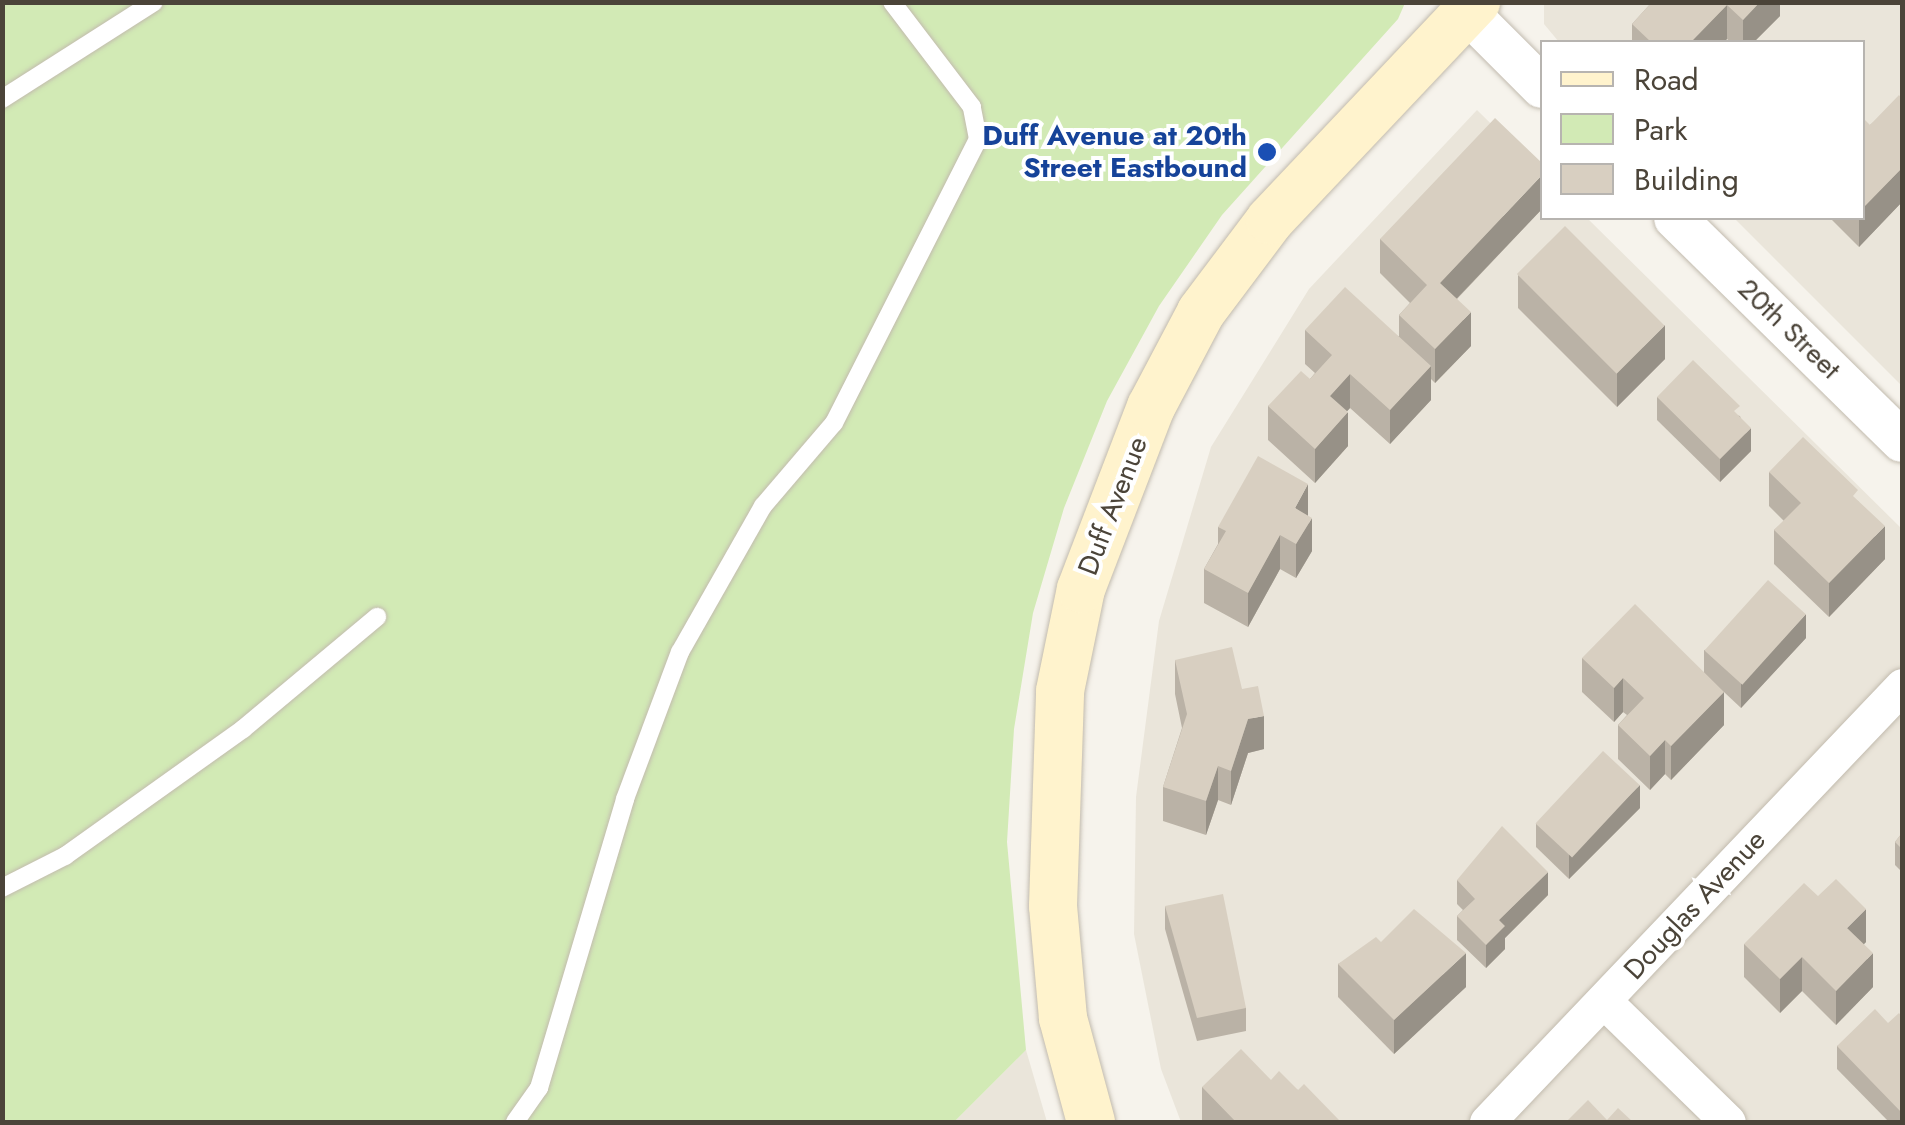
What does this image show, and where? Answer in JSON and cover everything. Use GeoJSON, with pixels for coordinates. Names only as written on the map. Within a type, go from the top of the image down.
{"type":"FeatureCollection","features":[{"type":"Feature","properties":{"kind":"main road","name":"Duff Avenue"},"geometry":{"type":"LineString","coordinates":[[1091,1122],[1064,1018],[1053,906],[1060,691],[1081,589],[1151,407],[1201,312],[1270,220],[1466,6]]}},
{"type":"Feature","properties":{"kind":"street"},"geometry":{"type":"LineString","coordinates":[[1466,6],[1540,85]]}},
{"type":"Feature","properties":{"kind":"street","name":"20th Street"},"geometry":{"type":"LineString","coordinates":[[1677,220],[1902,441]]}},
{"type":"Feature","properties":{"kind":"street","name":"Douglas Avenue"},"geometry":{"type":"LineString","coordinates":[[1487,1122],[1902,686]]}},
{"type":"Feature","properties":{"kind":"street"},"geometry":{"type":"LineString","coordinates":[[1604,1002],[1728,1122]]}},
{"type":"Feature","properties":{"kind":"lane"},"geometry":{"type":"LineString","coordinates":[[2,99],[154,2]]}},
{"type":"Feature","properties":{"kind":"lane"},"geometry":{"type":"LineString","coordinates":[[515,1122],[539,1088],[624,799],[680,652],[763,506],[834,423],[978,140],[972,107],[892,2]]}},
{"type":"Feature","properties":{"kind":"lane"},"geometry":{"type":"LineString","coordinates":[[2,888],[64,856],[243,729],[378,617]]}},
{"type":"Feature","properties":{"kind":"shaded area"},"geometry":{"type":"Polygon","coordinates":[[[1544,2],[1902,3],[1902,386],[1736,220],[1865,220],[1865,40],[1557,40],[1544,24],[1544,2]]]}},
{"type":"Feature","properties":{"kind":"shaded area"},"geometry":{"type":"Polygon","coordinates":[[[1477,110],[1540,172],[1540,220],[1589,220],[1902,529],[1902,1122],[1181,1122],[1161,1069],[1134,934],[1136,797],[1159,621],[1211,447],[1309,289],[1477,110]]]}},
{"type":"Feature","properties":{"kind":"shaded area"},"geometry":{"type":"Polygon","coordinates":[[[1026,1050],[1047,1122],[954,1122],[1026,1050]]]}},
{"type":"Feature","properties":{"kind":"green space"},"geometry":{"type":"Polygon","coordinates":[[[3,3],[1405,3],[1398,19],[1222,215],[1159,306],[1107,401],[1064,508],[1033,613],[1014,729],[1007,842],[1026,1050],[954,1122],[3,1122],[3,3]]]}},
{"type":"Feature","properties":{"kind":"building"},"geometry":{"type":"Polygon","coordinates":[[[1652,2],[1760,2],[1743,20],[1727,5],[1693,40],[1649,40],[1632,24],[1652,2]]]}},
{"type":"Feature","properties":{"kind":"building"},"geometry":{"type":"Polygon","coordinates":[[[1899,95],[1902,168],[1865,206],[1865,120],[1870,125],[1899,95]]]}},
{"type":"Feature","properties":{"kind":"building"},"geometry":{"type":"Polygon","coordinates":[[[1495,118],[1540,161],[1540,177],[1440,283],[1471,312],[1435,349],[1399,315],[1427,285],[1380,239],[1495,118]]]}},
{"type":"Feature","properties":{"kind":"building"},"geometry":{"type":"Polygon","coordinates":[[[1565,226],[1665,326],[1617,374],[1517,274],[1565,226]]]}},
{"type":"Feature","properties":{"kind":"building"},"geometry":{"type":"Polygon","coordinates":[[[1345,287],[1431,366],[1390,410],[1350,374],[1330,396],[1348,412],[1315,449],[1268,406],[1301,371],[1310,379],[1332,355],[1305,330],[1345,287]]]}},
{"type":"Feature","properties":{"kind":"building"},"geometry":{"type":"Polygon","coordinates":[[[1693,360],[1740,406],[1734,411],[1751,428],[1720,459],[1657,397],[1693,360]]]}},
{"type":"Feature","properties":{"kind":"building"},"geometry":{"type":"Polygon","coordinates":[[[1803,437],[1858,490],[1853,496],[1885,526],[1829,583],[1774,530],[1801,503],[1769,472],[1803,437]]]}},
{"type":"Feature","properties":{"kind":"building"},"geometry":{"type":"Polygon","coordinates":[[[1258,456],[1308,484],[1295,508],[1312,518],[1296,544],[1280,535],[1248,593],[1204,569],[1226,531],[1218,527],[1258,456]]]}},
{"type":"Feature","properties":{"kind":"building"},"geometry":{"type":"Polygon","coordinates":[[[1768,580],[1806,614],[1742,685],[1704,651],[1768,580]]]}},
{"type":"Feature","properties":{"kind":"building"},"geometry":{"type":"Polygon","coordinates":[[[1635,604],[1724,692],[1671,746],[1665,740],[1650,756],[1618,725],[1644,698],[1623,678],[1614,688],[1582,658],[1635,604]]]}},
{"type":"Feature","properties":{"kind":"building"},"geometry":{"type":"Polygon","coordinates":[[[1232,647],[1242,689],[1258,686],[1264,716],[1248,719],[1231,771],[1218,766],[1206,801],[1163,787],[1187,714],[1175,660],[1232,647]]]}},
{"type":"Feature","properties":{"kind":"building"},"geometry":{"type":"Polygon","coordinates":[[[1603,751],[1640,785],[1572,858],[1535,823],[1603,751]]]}},
{"type":"Feature","properties":{"kind":"building"},"geometry":{"type":"Polygon","coordinates":[[[1502,826],[1548,872],[1499,920],[1505,926],[1486,945],[1457,916],[1475,899],[1457,880],[1502,826]]]}},
{"type":"Feature","properties":{"kind":"building"},"geometry":{"type":"Polygon","coordinates":[[[1836,879],[1866,909],[1847,928],[1873,953],[1836,991],[1802,957],[1780,979],[1744,944],[1804,883],[1818,896],[1836,879]]]}},
{"type":"Feature","properties":{"kind":"building"},"geometry":{"type":"Polygon","coordinates":[[[1223,894],[1246,1008],[1197,1018],[1165,906],[1223,894]]]}},
{"type":"Feature","properties":{"kind":"building"},"geometry":{"type":"Polygon","coordinates":[[[1414,909],[1466,953],[1394,1020],[1338,964],[1376,937],[1381,942],[1414,909]]]}},
{"type":"Feature","properties":{"kind":"building"},"geometry":{"type":"Polygon","coordinates":[[[1875,1009],[1888,1023],[1899,1013],[1902,1017],[1902,1113],[1837,1046],[1875,1009]]]}},
{"type":"Feature","properties":{"kind":"building"},"geometry":{"type":"Polygon","coordinates":[[[1241,1049],[1271,1080],[1279,1071],[1298,1090],[1304,1084],[1339,1120],[1236,1122],[1202,1087],[1241,1049]]]}},
{"type":"Feature","properties":{"kind":"building"},"geometry":{"type":"Polygon","coordinates":[[[1588,1100],[1607,1120],[1618,1108],[1633,1122],[1566,1122],[1588,1100]]]}},
{"type":"Feature","properties":{"kind":"place","name":"Duff Avenue at 20th Street Eastbound"},"geometry":{"type":"Point","coordinates":[1267,152]}}]}
